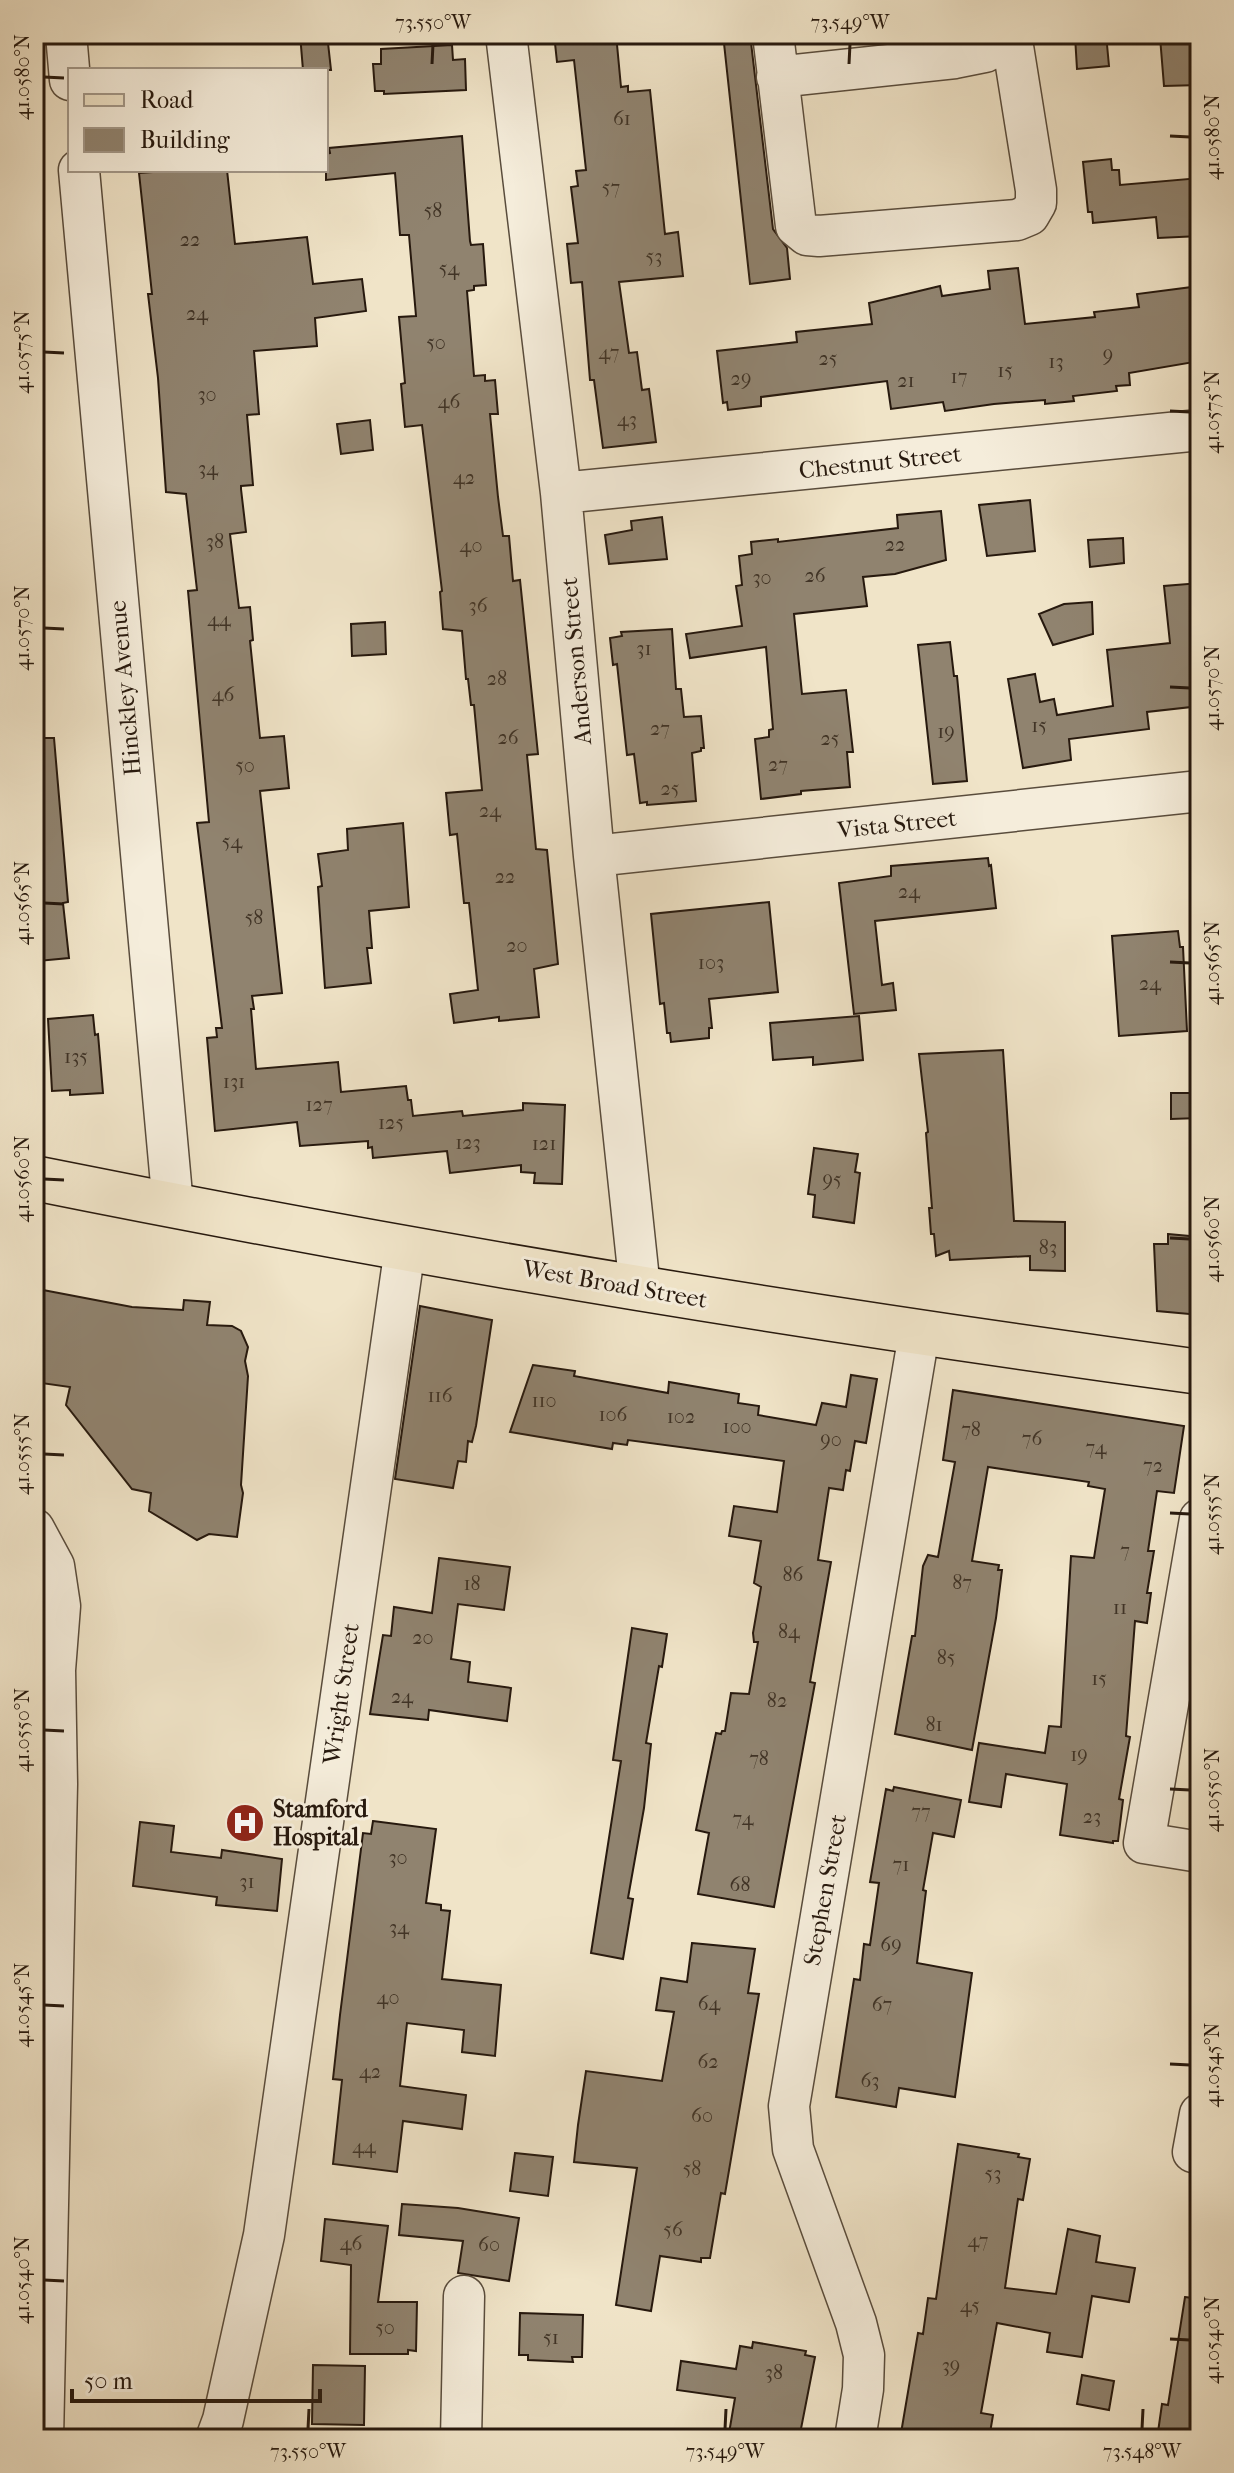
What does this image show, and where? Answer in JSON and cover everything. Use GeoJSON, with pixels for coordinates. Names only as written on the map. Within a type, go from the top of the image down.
{"type":"FeatureCollection","features":[{"type":"Feature","properties":{"kind":"main road","name":"West Broad Street"},"geometry":{"type":"LineString","coordinates":[[34,1178],[173,1206],[640,1289],[919,1334],[1200,1372]]}},
{"type":"Feature","properties":{"kind":"street"},"geometry":{"type":"LineString","coordinates":[[66,34],[69,68]]}},
{"type":"Feature","properties":{"kind":"street","name":"Anderson Street"},"geometry":{"type":"LineString","coordinates":[[506,34],[561,493],[594,856],[640,1289]]}},
{"type":"Feature","properties":{"kind":"street"},"geometry":{"type":"LineString","coordinates":[[773,34],[777,77],[796,226],[801,232],[819,236],[1017,220],[1029,215],[1036,203],[1013,35],[985,52],[955,58],[777,77]]}},
{"type":"Feature","properties":{"kind":"street","name":"Hinckley Avenue"},"geometry":{"type":"LineString","coordinates":[[79,172],[173,1206]]}},
{"type":"Feature","properties":{"kind":"street","name":"Chestnut Street"},"geometry":{"type":"LineString","coordinates":[[561,493],[1200,430]]}},
{"type":"Feature","properties":{"kind":"street","name":"Vista Street"},"geometry":{"type":"LineString","coordinates":[[594,856],[1200,791]]}},
{"type":"Feature","properties":{"kind":"street","name":"Wright Street"},"geometry":{"type":"LineString","coordinates":[[216,2439],[223,2420],[264,2235],[405,1248]]}},
{"type":"Feature","properties":{"kind":"street","name":"Stephen Street"},"geometry":{"type":"LineString","coordinates":[[855,2439],[863,2389],[864,2355],[856,2323],[793,2149],[789,2106],[919,1334]]}},
{"type":"Feature","properties":{"kind":"street"},"geometry":{"type":"LineString","coordinates":[[1200,1519],[1144,1843],[1200,1852]]}},
{"type":"Feature","properties":{"kind":"street"},"geometry":{"type":"LineString","coordinates":[[34,1529],[54,1566],[60,1606],[55,1670],[45,1728],[57,1784],[43,2439]]}},
{"type":"Feature","properties":{"kind":"street"},"geometry":{"type":"LineString","coordinates":[[461,2439],[464,2296]]}},
{"type":"Feature","properties":{"kind":"building"},"geometry":{"type":"Polygon","coordinates":[[[300,34],[327,34],[331,70],[303,68],[300,34]]]}},
{"type":"Feature","properties":{"kind":"building"},"geometry":{"type":"Polygon","coordinates":[[[554,34],[616,34],[621,87],[628,86],[628,92],[650,90],[665,234],[678,232],[683,276],[619,282],[629,353],[637,352],[642,390],[649,389],[656,442],[603,448],[594,380],[590,380],[582,282],[571,283],[567,244],[578,243],[571,187],[578,186],[576,171],[586,170],[574,60],[557,62],[554,34]]]}},
{"type":"Feature","properties":{"kind":"building"},"geometry":{"type":"Polygon","coordinates":[[[723,34],[750,34],[773,229],[787,248],[790,279],[750,284],[723,34]]]}},
{"type":"Feature","properties":{"kind":"building"},"geometry":{"type":"Polygon","coordinates":[[[1106,34],[1109,66],[1077,69],[1075,36],[1106,34]]]}},
{"type":"Feature","properties":{"kind":"building"},"geometry":{"type":"Polygon","coordinates":[[[1200,34],[1200,85],[1164,86],[1160,37],[1200,34]]]}},
{"type":"Feature","properties":{"kind":"building"},"geometry":{"type":"Polygon","coordinates":[[[452,45],[453,60],[465,59],[466,90],[384,94],[384,91],[375,91],[373,64],[381,64],[381,49],[452,45]]]}},
{"type":"Feature","properties":{"kind":"building"},"geometry":{"type":"Polygon","coordinates":[[[462,136],[470,241],[471,245],[483,244],[486,285],[474,286],[474,290],[467,291],[474,376],[485,375],[485,381],[495,380],[498,414],[490,414],[498,497],[503,536],[509,536],[513,581],[520,580],[538,754],[527,755],[536,849],[547,850],[558,964],[534,969],[539,1017],[499,1021],[499,1017],[454,1023],[450,994],[478,990],[469,903],[464,903],[457,834],[450,835],[446,793],[482,790],[474,705],[471,705],[466,679],[462,631],[443,629],[442,591],[422,425],[405,427],[399,317],[416,316],[409,235],[400,235],[395,173],[326,180],[329,148],[462,136]]]}},
{"type":"Feature","properties":{"kind":"building"},"geometry":{"type":"Polygon","coordinates":[[[1111,159],[1112,170],[1119,170],[1120,185],[1200,178],[1200,236],[1158,238],[1156,217],[1093,223],[1092,212],[1088,212],[1083,162],[1111,159]]]}},
{"type":"Feature","properties":{"kind":"building"},"geometry":{"type":"Polygon","coordinates":[[[227,172],[235,244],[307,237],[313,284],[362,279],[366,311],[315,318],[317,346],[254,351],[259,414],[247,415],[253,485],[241,486],[246,532],[230,534],[239,608],[250,607],[253,640],[250,641],[260,738],[284,736],[289,788],[260,791],[282,993],[252,996],[256,1069],[338,1062],[341,1092],[406,1086],[413,1116],[462,1111],[463,1116],[523,1110],[523,1103],[565,1105],[562,1184],[534,1183],[535,1173],[521,1172],[521,1165],[450,1173],[447,1151],[373,1158],[368,1141],[300,1146],[297,1122],[215,1131],[207,1038],[217,1037],[216,1028],[222,1028],[197,823],[209,822],[188,591],[197,590],[186,494],[166,492],[148,294],[152,294],[139,173],[227,172]]]}},
{"type":"Feature","properties":{"kind":"building"},"geometry":{"type":"Polygon","coordinates":[[[1018,268],[1025,324],[1095,317],[1094,312],[1139,307],[1137,294],[1200,286],[1200,361],[1129,373],[1130,385],[1116,386],[1117,391],[1073,396],[1074,401],[1045,404],[1045,400],[945,411],[943,402],[891,409],[887,381],[761,397],[761,406],[728,410],[727,402],[723,403],[717,351],[797,342],[796,332],[872,324],[869,303],[940,286],[942,296],[990,289],[988,271],[1018,268]]]}},
{"type":"Feature","properties":{"kind":"building"},"geometry":{"type":"Polygon","coordinates":[[[370,420],[373,450],[341,454],[337,424],[370,420]]]}},
{"type":"Feature","properties":{"kind":"building"},"geometry":{"type":"Polygon","coordinates":[[[1030,500],[1035,551],[987,556],[979,505],[1030,500]]]}},
{"type":"Feature","properties":{"kind":"building"},"geometry":{"type":"Polygon","coordinates":[[[941,511],[946,560],[895,574],[863,577],[867,606],[794,614],[802,694],[846,690],[853,752],[847,752],[850,787],[801,791],[801,794],[761,799],[755,739],[769,737],[769,730],[773,729],[766,647],[690,658],[686,634],[742,626],[736,586],[742,585],[739,556],[752,554],[751,542],[778,539],[778,542],[898,528],[897,515],[941,511]]]}},
{"type":"Feature","properties":{"kind":"building"},"geometry":{"type":"Polygon","coordinates":[[[662,517],[667,559],[609,564],[605,535],[632,530],[631,521],[662,517]]]}},
{"type":"Feature","properties":{"kind":"building"},"geometry":{"type":"Polygon","coordinates":[[[1123,538],[1124,563],[1090,567],[1088,540],[1123,538]]]}},
{"type":"Feature","properties":{"kind":"building"},"geometry":{"type":"Polygon","coordinates":[[[1200,583],[1200,706],[1147,712],[1149,729],[1069,739],[1071,760],[1023,768],[1008,679],[1035,674],[1040,702],[1054,699],[1057,715],[1113,706],[1107,650],[1170,643],[1164,586],[1200,583]]]}},
{"type":"Feature","properties":{"kind":"building"},"geometry":{"type":"Polygon","coordinates":[[[1092,602],[1093,634],[1053,645],[1039,614],[1064,604],[1092,602]]]}},
{"type":"Feature","properties":{"kind":"building"},"geometry":{"type":"Polygon","coordinates":[[[385,622],[386,654],[352,656],[351,624],[385,622]]]}},
{"type":"Feature","properties":{"kind":"building"},"geometry":{"type":"Polygon","coordinates":[[[672,629],[676,689],[681,689],[684,717],[701,716],[704,748],[692,753],[696,801],[647,805],[647,802],[640,803],[634,754],[627,755],[617,664],[613,665],[610,638],[622,636],[621,632],[672,629]]]}},
{"type":"Feature","properties":{"kind":"building"},"geometry":{"type":"Polygon","coordinates":[[[950,642],[954,676],[957,676],[967,781],[933,784],[918,645],[950,642]]]}},
{"type":"Feature","properties":{"kind":"building"},"geometry":{"type":"Polygon","coordinates":[[[34,738],[54,738],[68,902],[63,903],[69,958],[38,961],[34,922],[34,738]]]}},
{"type":"Feature","properties":{"kind":"building"},"geometry":{"type":"Polygon","coordinates":[[[403,823],[409,907],[369,911],[372,948],[367,948],[371,983],[325,988],[318,854],[348,850],[347,829],[403,823]]]}},
{"type":"Feature","properties":{"kind":"building"},"geometry":{"type":"Polygon","coordinates":[[[988,858],[996,908],[875,921],[882,985],[893,983],[896,1010],[854,1014],[839,883],[891,876],[891,866],[988,858]]]}},
{"type":"Feature","properties":{"kind":"building"},"geometry":{"type":"Polygon","coordinates":[[[769,902],[778,992],[709,999],[712,1028],[709,1028],[709,1038],[671,1042],[664,1003],[660,1004],[651,914],[769,902]]]}},
{"type":"Feature","properties":{"kind":"building"},"geometry":{"type":"Polygon","coordinates":[[[1178,931],[1180,947],[1183,947],[1187,1031],[1119,1036],[1112,936],[1178,931]]]}},
{"type":"Feature","properties":{"kind":"building"},"geometry":{"type":"Polygon","coordinates":[[[93,1015],[95,1035],[98,1034],[103,1093],[70,1095],[70,1090],[52,1091],[48,1019],[93,1015]]]}},
{"type":"Feature","properties":{"kind":"building"},"geometry":{"type":"Polygon","coordinates":[[[859,1016],[863,1060],[813,1065],[813,1057],[773,1060],[770,1023],[859,1016]]]}},
{"type":"Feature","properties":{"kind":"building"},"geometry":{"type":"Polygon","coordinates":[[[1003,1050],[1014,1221],[1065,1222],[1065,1271],[1030,1270],[1030,1256],[950,1260],[949,1251],[936,1256],[934,1234],[931,1234],[928,1132],[919,1054],[1003,1050]]]}},
{"type":"Feature","properties":{"kind":"building"},"geometry":{"type":"Polygon","coordinates":[[[1171,1093],[1200,1093],[1200,1118],[1171,1119],[1171,1093]]]}},
{"type":"Feature","properties":{"kind":"building"},"geometry":{"type":"Polygon","coordinates":[[[814,1148],[858,1154],[855,1172],[860,1173],[854,1223],[813,1217],[815,1195],[808,1194],[814,1148]]]}},
{"type":"Feature","properties":{"kind":"building"},"geometry":{"type":"Polygon","coordinates":[[[1168,1234],[1200,1237],[1200,1315],[1157,1311],[1154,1244],[1168,1244],[1168,1234]]]}},
{"type":"Feature","properties":{"kind":"building"},"geometry":{"type":"Polygon","coordinates":[[[43,1290],[132,1307],[183,1310],[184,1300],[210,1302],[207,1325],[232,1326],[241,1331],[248,1347],[245,1361],[248,1376],[243,1493],[237,1537],[209,1534],[197,1540],[149,1511],[151,1493],[132,1489],[66,1405],[70,1387],[34,1382],[34,1328],[40,1318],[43,1290]]]}},
{"type":"Feature","properties":{"kind":"building"},"geometry":{"type":"Polygon","coordinates":[[[420,1306],[492,1320],[476,1426],[472,1442],[468,1441],[466,1462],[458,1461],[453,1488],[395,1479],[420,1306]]]}},
{"type":"Feature","properties":{"kind":"building"},"geometry":{"type":"Polygon","coordinates":[[[533,1365],[575,1371],[574,1376],[668,1393],[669,1382],[739,1394],[738,1403],[759,1406],[758,1415],[816,1425],[822,1403],[846,1407],[851,1375],[877,1379],[866,1443],[855,1441],[843,1490],[829,1488],[818,1560],[831,1562],[810,1682],[815,1683],[774,1907],[698,1894],[709,1833],[696,1830],[716,1733],[725,1731],[731,1693],[749,1694],[758,1642],[754,1642],[753,1633],[761,1587],[754,1583],[761,1541],[729,1536],[734,1506],[777,1512],[784,1461],[628,1440],[627,1445],[613,1443],[612,1449],[510,1432],[533,1365]]]}},
{"type":"Feature","properties":{"kind":"building"},"geometry":{"type":"Polygon","coordinates":[[[953,1390],[1184,1426],[1174,1493],[1157,1491],[1148,1551],[1154,1551],[1147,1593],[1151,1593],[1147,1623],[1135,1621],[1126,1736],[1130,1737],[1119,1799],[1123,1800],[1118,1841],[1113,1843],[1060,1835],[1067,1784],[1006,1774],[1001,1807],[969,1802],[979,1743],[1045,1753],[1049,1726],[1061,1727],[1071,1556],[1094,1558],[1105,1489],[1088,1486],[1089,1482],[988,1467],[972,1561],[999,1565],[998,1570],[1002,1570],[972,1750],[895,1734],[912,1636],[915,1636],[923,1566],[928,1555],[938,1557],[955,1462],[943,1460],[953,1390]]]}},
{"type":"Feature","properties":{"kind":"building"},"geometry":{"type":"Polygon","coordinates":[[[439,1558],[510,1567],[504,1610],[458,1604],[451,1659],[470,1662],[468,1682],[511,1688],[507,1721],[429,1710],[428,1720],[370,1714],[383,1635],[391,1636],[394,1607],[432,1613],[439,1558]]]}},
{"type":"Feature","properties":{"kind":"building"},"geometry":{"type":"Polygon","coordinates":[[[632,1628],[667,1634],[646,1743],[651,1744],[644,1808],[628,1898],[633,1899],[623,1959],[591,1953],[621,1761],[613,1760],[632,1628]]]}},
{"type":"Feature","properties":{"kind":"building"},"geometry":{"type":"Polygon","coordinates":[[[894,1787],[961,1800],[954,1837],[933,1833],[923,1890],[926,1891],[917,1963],[972,1973],[955,2097],[899,2088],[896,2107],[836,2097],[854,1979],[860,1980],[864,1944],[870,1945],[879,1883],[870,1882],[886,1789],[893,1791],[894,1787]]]}},
{"type":"Feature","properties":{"kind":"building"},"geometry":{"type":"Polygon","coordinates":[[[373,1821],[436,1829],[426,1903],[441,1905],[441,1910],[450,1911],[442,1979],[501,1985],[495,2056],[462,2052],[464,2030],[407,2023],[400,2086],[466,2095],[462,2129],[403,2121],[397,2172],[333,2164],[342,2080],[333,2079],[340,2015],[363,1833],[371,1834],[373,1821]]]}},
{"type":"Feature","properties":{"kind":"building"},"geometry":{"type":"Polygon","coordinates":[[[140,1822],[174,1826],[171,1852],[221,1858],[222,1850],[282,1859],[277,1911],[216,1905],[217,1897],[133,1886],[140,1822]]]}},
{"type":"Feature","properties":{"kind":"building"},"geometry":{"type":"Polygon","coordinates":[[[692,1943],[755,1949],[748,1993],[759,1994],[725,2194],[721,2193],[710,2258],[701,2258],[701,2262],[660,2256],[651,2311],[616,2305],[637,2168],[574,2162],[578,2125],[586,2071],[662,2081],[674,2012],[656,2010],[661,1978],[687,1982],[692,1943]]]}},
{"type":"Feature","properties":{"kind":"building"},"geometry":{"type":"Polygon","coordinates":[[[958,2144],[1019,2154],[1018,2157],[1030,2159],[1023,2200],[1018,2199],[1005,2288],[1056,2294],[1068,2229],[1100,2236],[1096,2262],[1135,2268],[1129,2302],[1092,2296],[1082,2357],[1047,2352],[1050,2333],[997,2323],[981,2413],[993,2415],[989,2439],[900,2439],[918,2333],[923,2334],[928,2298],[936,2299],[958,2144]]]}},
{"type":"Feature","properties":{"kind":"building"},"geometry":{"type":"Polygon","coordinates":[[[515,2153],[553,2157],[548,2196],[510,2191],[515,2153]]]}},
{"type":"Feature","properties":{"kind":"building"},"geometry":{"type":"Polygon","coordinates":[[[402,2204],[458,2208],[519,2218],[509,2281],[458,2273],[463,2241],[399,2235],[402,2204]]]}},
{"type":"Feature","properties":{"kind":"building"},"geometry":{"type":"Polygon","coordinates":[[[325,2219],[388,2226],[378,2302],[417,2302],[416,2351],[408,2350],[408,2354],[350,2354],[351,2265],[321,2261],[325,2219]]]}},
{"type":"Feature","properties":{"kind":"building"},"geometry":{"type":"Polygon","coordinates":[[[1185,2297],[1200,2299],[1200,2439],[1157,2439],[1162,2404],[1168,2405],[1185,2297]]]}},
{"type":"Feature","properties":{"kind":"building"},"geometry":{"type":"Polygon","coordinates":[[[520,2313],[583,2315],[582,2357],[572,2357],[573,2362],[528,2360],[528,2355],[519,2355],[520,2313]]]}},
{"type":"Feature","properties":{"kind":"building"},"geometry":{"type":"Polygon","coordinates":[[[753,2342],[806,2351],[805,2355],[815,2357],[799,2439],[728,2439],[735,2398],[677,2390],[681,2361],[736,2369],[740,2346],[752,2348],[753,2342]]]}},
{"type":"Feature","properties":{"kind":"building"},"geometry":{"type":"Polygon","coordinates":[[[313,2365],[365,2366],[364,2425],[312,2424],[313,2365]]]}},
{"type":"Feature","properties":{"kind":"building"},"geometry":{"type":"Polygon","coordinates":[[[1082,2375],[1114,2381],[1109,2410],[1077,2404],[1082,2375]]]}},
{"type":"Feature","properties":{"kind":"place","name":"Stamford Hospital"},"geometry":{"type":"Point","coordinates":[245,1823]}}]}
